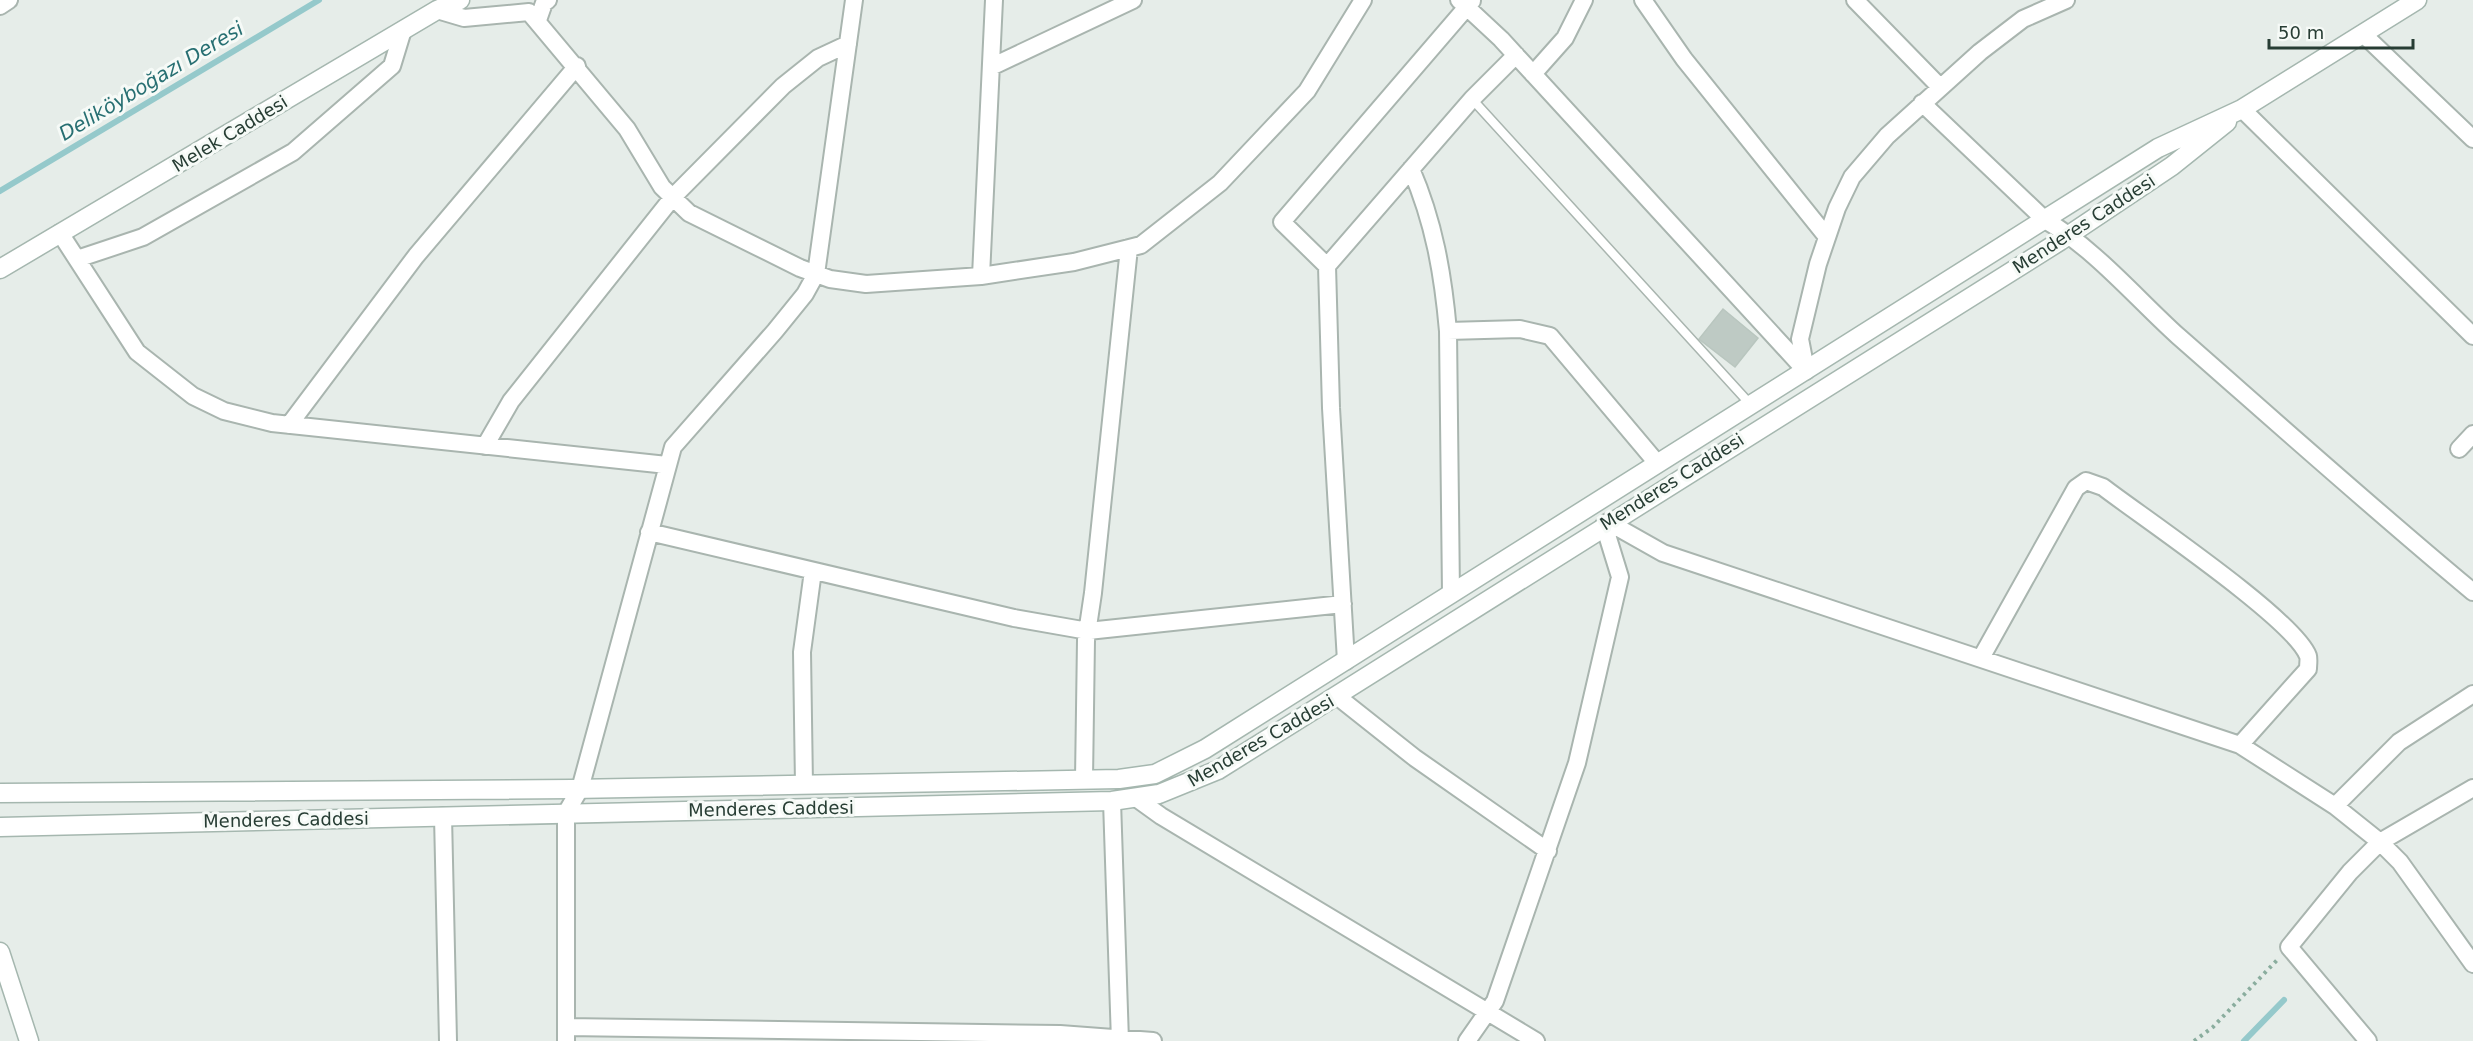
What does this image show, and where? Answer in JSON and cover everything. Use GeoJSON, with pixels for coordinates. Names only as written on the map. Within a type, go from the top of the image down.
{"type":"FeatureCollection","features":[{"type":"Feature","properties":{"kind":"main road","name":"Melek Caddesi"},"geometry":{"type":"LineString","coordinates":[[0,269],[437,10],[460,0]]}},
{"type":"Feature","properties":{"kind":"main road","name":"Menderes Caddesi"},"geometry":{"type":"LineString","coordinates":[[0,793],[580,789],[1137,778],[1175,765],[1346,661],[2158,148],[2242,109],[2417,0]]}},
{"type":"Feature","properties":{"kind":"main road","name":"Menderes Caddesi"},"geometry":{"type":"LineString","coordinates":[[0,827],[1112,801],[1180,788],[1218,770],[1338,697],[1606,524],[2070,234],[2172,166],[2242,109]]}},
{"type":"Feature","properties":{"kind":"main road"},"geometry":{"type":"LineString","coordinates":[[0,952],[29,1041]]}},
{"type":"Feature","properties":{"kind":"street"},"geometry":{"type":"LineString","coordinates":[[0,6],[9,0]]}},
{"type":"Feature","properties":{"kind":"street"},"geometry":{"type":"LineString","coordinates":[[538,20],[544,3],[548,0]]}},
{"type":"Feature","properties":{"kind":"street"},"geometry":{"type":"LineString","coordinates":[[854,0],[816,274],[805,294],[775,331],[673,447],[580,789],[566,813],[566,1034],[1060,1034],[1154,1041]]}},
{"type":"Feature","properties":{"kind":"street"},"geometry":{"type":"LineString","coordinates":[[981,276],[994,0]]}},
{"type":"Feature","properties":{"kind":"street"},"geometry":{"type":"LineString","coordinates":[[991,67],[1133,0]]}},
{"type":"Feature","properties":{"kind":"street"},"geometry":{"type":"LineString","coordinates":[[437,10],[464,18],[529,12],[627,129],[663,187],[688,213],[816,274],[867,284],[981,276],[1074,262],[1141,244],[1204,197],[1262,140],[1307,91],[1363,0]]}},
{"type":"Feature","properties":{"kind":"street"},"geometry":{"type":"LineString","coordinates":[[1533,74],[1565,38],[1584,0]]}},
{"type":"Feature","properties":{"kind":"street"},"geometry":{"type":"LineString","coordinates":[[1642,0],[1684,59],[1827,237]]}},
{"type":"Feature","properties":{"kind":"street"},"geometry":{"type":"LineString","coordinates":[[1855,0],[1940,87]]}},
{"type":"Feature","properties":{"kind":"street"},"geometry":{"type":"LineString","coordinates":[[1806,371],[1800,339],[1827,237],[1837,208],[1852,177],[1887,136],[1940,87],[2024,19],[2066,0]]}},
{"type":"Feature","properties":{"kind":"street"},"geometry":{"type":"LineString","coordinates":[[1327,266],[1282,222],[1466,3],[1806,371]]}},
{"type":"Feature","properties":{"kind":"street"},"geometry":{"type":"LineString","coordinates":[[77,259],[143,237],[293,153],[392,66],[403,30]]}},
{"type":"Feature","properties":{"kind":"street"},"geometry":{"type":"LineString","coordinates":[[2363,34],[2473,139]]}},
{"type":"Feature","properties":{"kind":"street"},"geometry":{"type":"LineString","coordinates":[[485,446],[511,401],[673,197],[783,86],[818,58],[848,45]]}},
{"type":"Feature","properties":{"kind":"street"},"geometry":{"type":"LineString","coordinates":[[1346,661],[1330,408],[1327,266],[1472,99],[1515,55]]}},
{"type":"Feature","properties":{"kind":"street"},"geometry":{"type":"LineString","coordinates":[[289,425],[416,256],[576,66]]}},
{"type":"Feature","properties":{"kind":"street"},"geometry":{"type":"LineString","coordinates":[[1922,103],[2045,220],[2070,234],[2172,331],[2373,508],[2473,592]]}},
{"type":"Feature","properties":{"kind":"street"},"geometry":{"type":"LineString","coordinates":[[2242,109],[2473,336]]}},
{"type":"Feature","properties":{"kind":"street"},"geometry":{"type":"LineString","coordinates":[[1411,169],[1426,203],[1442,268],[1448,331],[1451,594]]}},
{"type":"Feature","properties":{"kind":"street"},"geometry":{"type":"LineString","coordinates":[[60,233],[136,352],[193,396],[224,411],[289,425],[667,465]]}},
{"type":"Feature","properties":{"kind":"street"},"geometry":{"type":"LineString","coordinates":[[1084,779],[1088,631],[1129,248]]}},
{"type":"Feature","properties":{"kind":"street"},"geometry":{"type":"LineString","coordinates":[[1448,331],[1520,329],[1550,336],[1658,464]]}},
{"type":"Feature","properties":{"kind":"street"},"geometry":{"type":"LineString","coordinates":[[2459,449],[2473,434]]}},
{"type":"Feature","properties":{"kind":"street"},"geometry":{"type":"LineString","coordinates":[[1981,658],[2076,488],[2086,481],[2103,487],[2260,604],[2298,641],[2308,657],[2308,669],[2240,745]]}},
{"type":"Feature","properties":{"kind":"street"},"geometry":{"type":"LineString","coordinates":[[1606,524],[1663,553],[2240,745],[2334,806],[2380,842],[2400,862],[2473,964]]}},
{"type":"Feature","properties":{"kind":"street"},"geometry":{"type":"LineString","coordinates":[[1467,1041],[1495,1001],[1577,763],[1620,577],[1606,524]]}},
{"type":"Feature","properties":{"kind":"street"},"geometry":{"type":"LineString","coordinates":[[649,532],[1014,618],[1088,631],[1343,604]]}},
{"type":"Feature","properties":{"kind":"street"},"geometry":{"type":"LineString","coordinates":[[804,785],[802,652],[813,571]]}},
{"type":"Feature","properties":{"kind":"street"},"geometry":{"type":"LineString","coordinates":[[2334,806],[2399,742],[2473,694]]}},
{"type":"Feature","properties":{"kind":"street"},"geometry":{"type":"LineString","coordinates":[[1338,697],[1415,758],[1548,852]]}},
{"type":"Feature","properties":{"kind":"street"},"geometry":{"type":"LineString","coordinates":[[2368,1041],[2289,947],[2350,872],[2380,842],[2473,788]]}},
{"type":"Feature","properties":{"kind":"street"},"geometry":{"type":"LineString","coordinates":[[1136,798],[1161,816],[1536,1041]]}},
{"type":"Feature","properties":{"kind":"street"},"geometry":{"type":"LineString","coordinates":[[1112,801],[1120,1039]]}},
{"type":"Feature","properties":{"kind":"street"},"geometry":{"type":"LineString","coordinates":[[443,816],[448,1041]]}},
{"type":"Feature","properties":{"kind":"lane"},"geometry":{"type":"LineString","coordinates":[[1472,99],[1752,405]]}},
{"type":"Feature","properties":{"kind":"path"},"geometry":{"type":"LineString","coordinates":[[2194,1041],[2212,1027],[2289,947]]}},
{"type":"Feature","properties":{"kind":"building"},"geometry":{"type":"Polygon","coordinates":[[[1723,309],[1758,338],[1735,367],[1699,339],[1723,309]]]}},
{"type":"Feature","properties":{"kind":"waterway","name":"Deliköyboğazı Deresi"},"geometry":{"type":"LineString","coordinates":[[0,191],[319,0]]}},
{"type":"Feature","properties":{"kind":"waterway"},"geometry":{"type":"LineString","coordinates":[[2244,1041],[2284,1000]]}}]}
